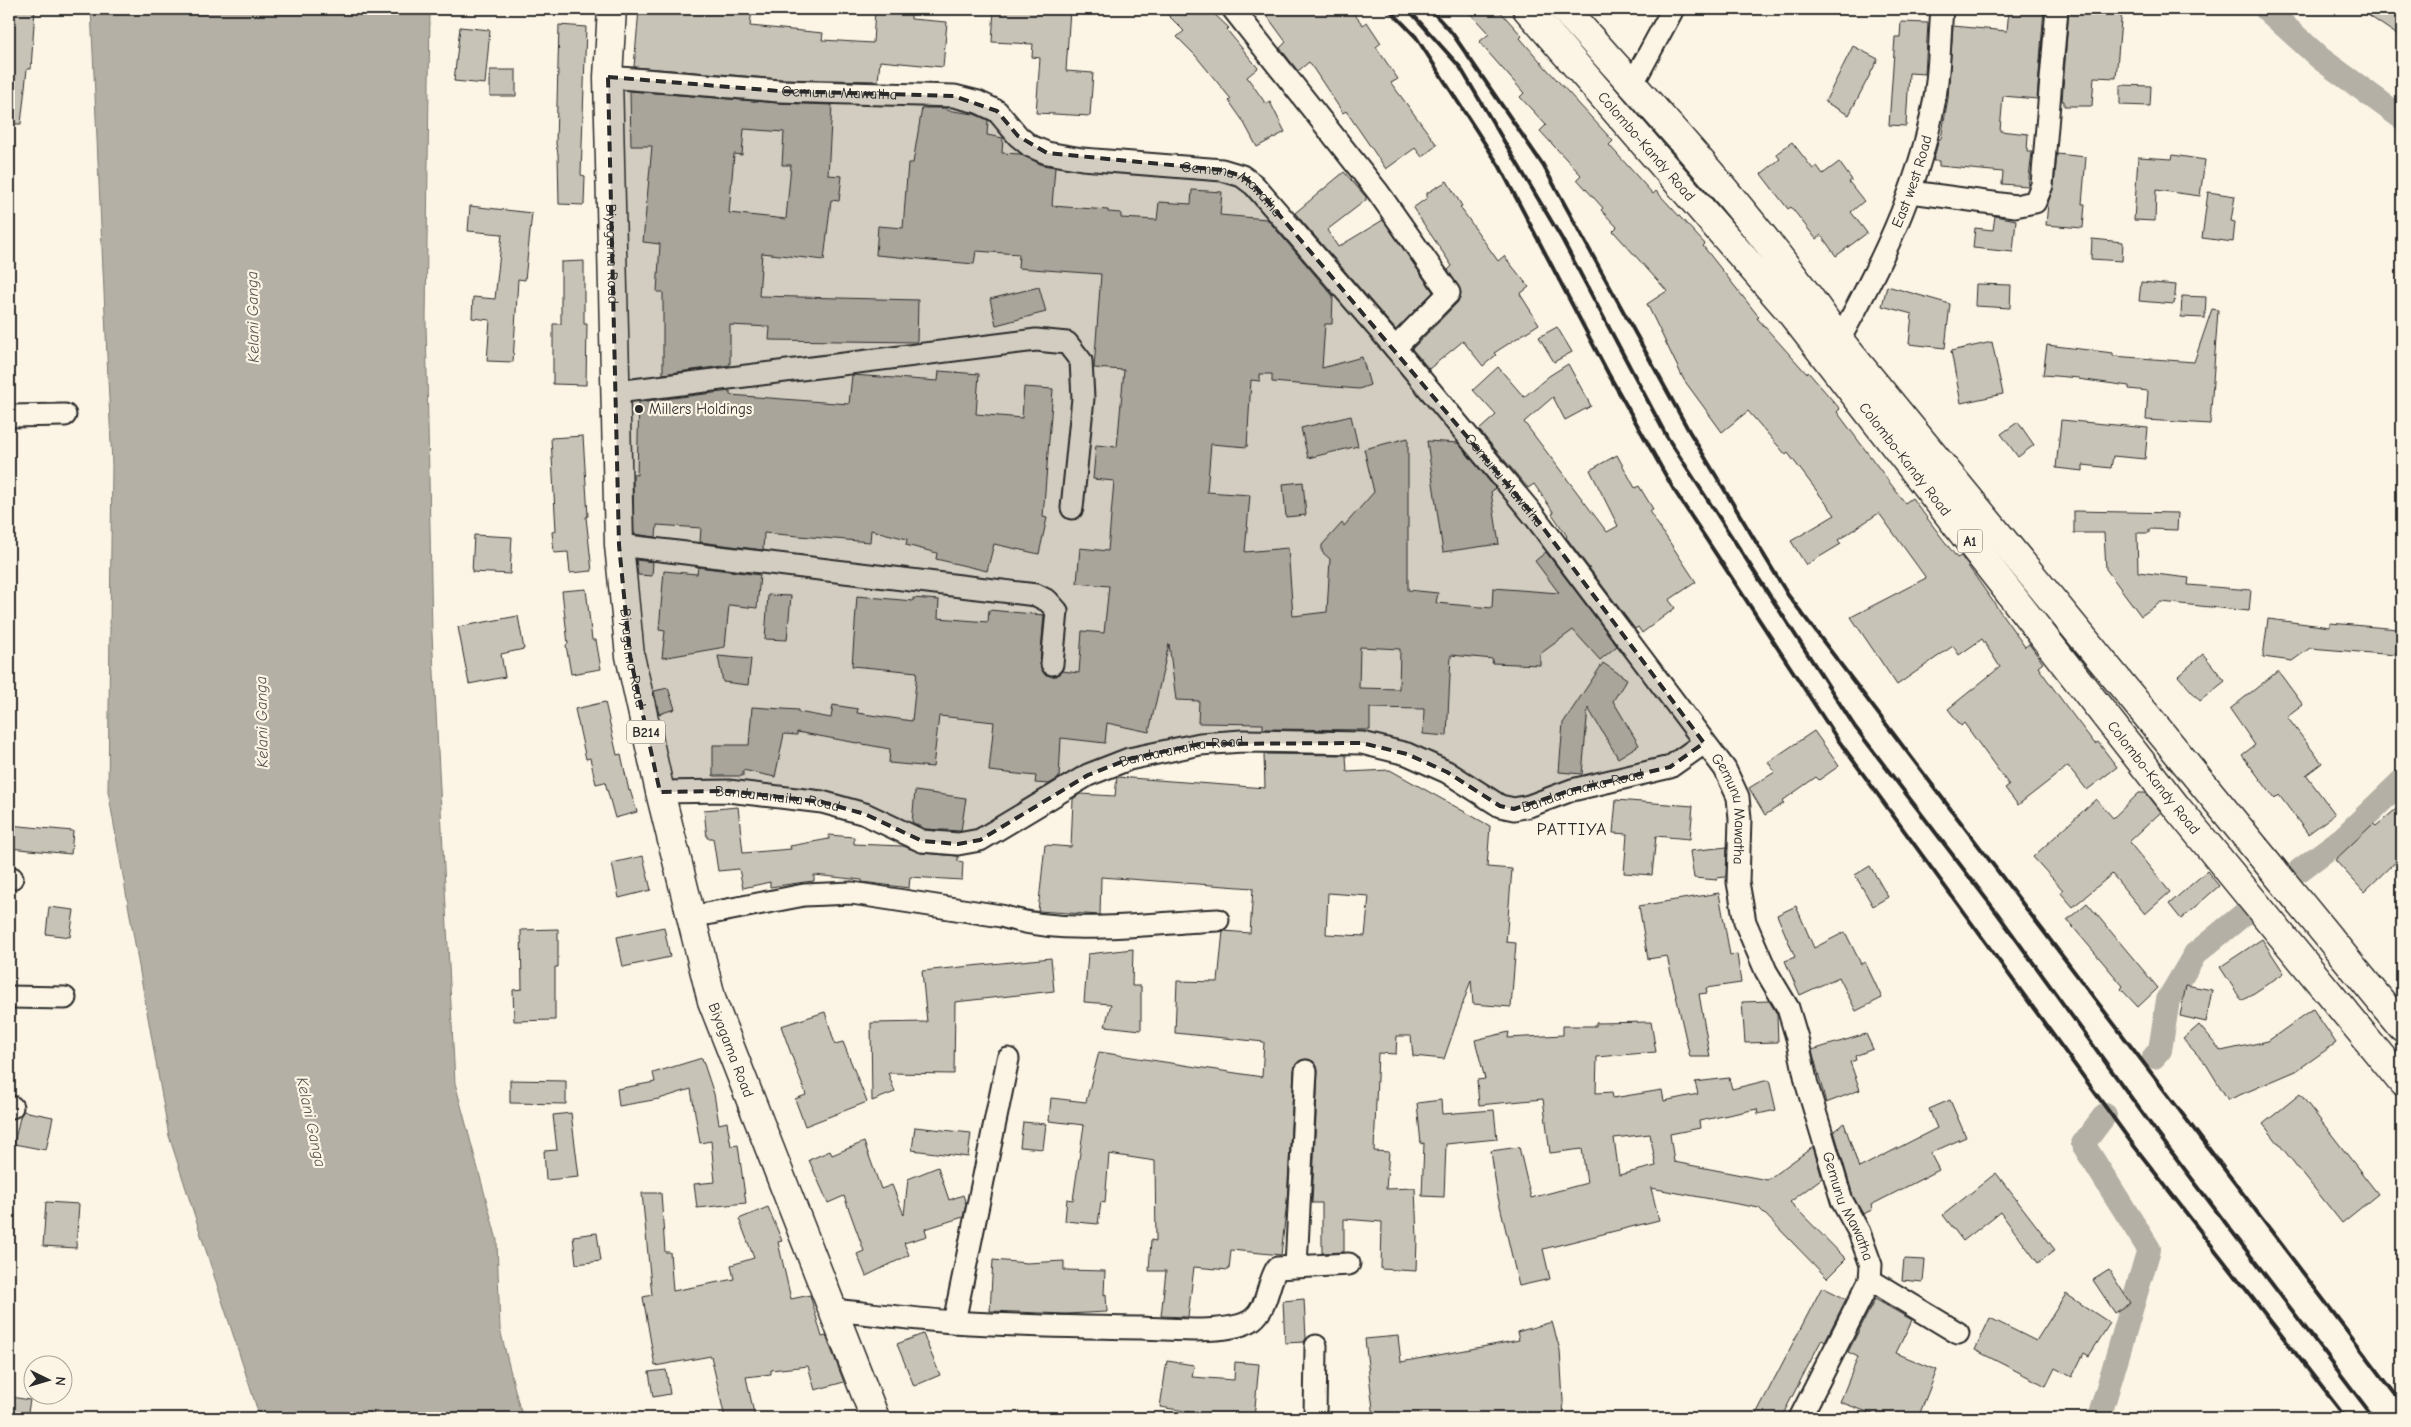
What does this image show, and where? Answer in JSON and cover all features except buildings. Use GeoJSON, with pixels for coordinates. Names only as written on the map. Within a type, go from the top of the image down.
{"type":"FeatureCollection","features":[{"type":"Feature","properties":{"kind":"main road","name":"Biyagama Road"},"geometry":{"type":"LineString","coordinates":[[612,9],[608,77],[617,392],[619,545],[630,656],[660,792],[712,1001],[875,1418]]}},
{"type":"Feature","properties":{"kind":"main road","name":"Colombo-Kandy Road"},"geometry":{"type":"LineString","coordinates":[[1527,9],[1788,308],[2178,809],[2402,1082]]}},
{"type":"Feature","properties":{"kind":"main road","name":"Colombo-Kandy Road"},"geometry":{"type":"LineString","coordinates":[[1564,9],[1737,205],[1806,291],[1839,340],[2402,1027]]}},
{"type":"Feature","properties":{"kind":"street"},"geometry":{"type":"LineString","coordinates":[[1233,9],[1378,192],[1449,293],[1395,348]]}},
{"type":"Feature","properties":{"kind":"street"},"geometry":{"type":"LineString","coordinates":[[1632,85],[1673,9]]}},
{"type":"Feature","properties":{"kind":"street","name":"East west Road"},"geometry":{"type":"LineString","coordinates":[[1839,340],[1874,278],[1920,168],[1934,106],[1942,9]]}},
{"type":"Feature","properties":{"kind":"street"},"geometry":{"type":"LineString","coordinates":[[1911,192],[2015,206],[2035,202],[2042,185],[2057,9]]}},
{"type":"Feature","properties":{"kind":"street","name":"Gemunu Mawatha"},"geometry":{"type":"LineString","coordinates":[[608,77],[779,90],[954,96],[978,102],[997,111],[1018,136],[1030,146],[1047,153],[1082,159],[1222,170],[1242,176],[1254,185],[1395,348],[1535,517],[1724,769],[1738,797],[1740,819],[1738,882],[1745,922],[1766,971],[1788,1008],[1797,1038],[1807,1085],[1842,1201],[1859,1232],[1871,1265],[1870,1280],[1800,1418]]}},
{"type":"Feature","properties":{"kind":"street"},"geometry":{"type":"LineString","coordinates":[[617,392],[1036,340],[1068,343],[1081,361],[1083,398],[1072,508]]}},
{"type":"Feature","properties":{"kind":"street"},"geometry":{"type":"LineString","coordinates":[[9,416],[65,415]]}},
{"type":"Feature","properties":{"kind":"street"},"geometry":{"type":"LineString","coordinates":[[619,545],[1036,595],[1048,601],[1057,611],[1052,664]]}},
{"type":"Feature","properties":{"kind":"street","name":"Bandaranaika Road"},"geometry":{"type":"LineString","coordinates":[[660,792],[728,791],[822,802],[865,814],[922,841],[958,844],[980,840],[1088,774],[1130,759],[1200,744],[1242,741],[1362,744],[1407,754],[1447,772],[1500,806],[1514,809],[1529,806],[1572,790],[1670,767],[1704,743]]}},
{"type":"Feature","properties":{"kind":"street"},"geometry":{"type":"LineString","coordinates":[[691,917],[804,895],[852,893],[1001,916],[1023,923],[1090,926],[1218,920]]}},
{"type":"Feature","properties":{"kind":"street"},"geometry":{"type":"LineString","coordinates":[[9,997],[65,998]]}},
{"type":"Feature","properties":{"kind":"street"},"geometry":{"type":"LineString","coordinates":[[954,1322],[1008,1059]]}},
{"type":"Feature","properties":{"kind":"street"},"geometry":{"type":"LineString","coordinates":[[1296,1266],[1306,1071]]}},
{"type":"Feature","properties":{"kind":"street"},"geometry":{"type":"LineString","coordinates":[[833,1310],[954,1322],[1210,1330],[1240,1325],[1253,1320],[1262,1309],[1268,1288],[1278,1268],[1349,1264]]}},
{"type":"Feature","properties":{"kind":"street"},"geometry":{"type":"LineString","coordinates":[[1870,1280],[1958,1333]]}},
{"type":"Feature","properties":{"kind":"street"},"geometry":{"type":"LineString","coordinates":[[1315,1418],[1316,1346]]}},
{"type":"Feature","properties":{"kind":"highlighted area"},"geometry":{"type":"Polygon","coordinates":[[[608,77],[779,91],[954,96],[997,111],[1018,136],[1047,153],[1222,170],[1242,176],[1254,185],[1535,517],[1704,743],[1670,767],[1572,790],[1514,809],[1500,806],[1447,772],[1407,754],[1362,743],[1200,744],[1129,759],[1088,775],[980,840],[958,844],[922,841],[865,814],[822,802],[728,791],[660,792],[630,656],[619,545],[608,77]]]}},
{"type":"Feature","properties":{"kind":"water","name":"Kelani Ganga"},"geometry":{"type":"Polygon","coordinates":[[[91,9],[430,9],[426,321],[432,633],[455,1083],[497,1240],[500,1329],[519,1406],[524,1418],[260,1418],[169,1136],[108,791],[112,465],[91,9]]]}},
{"type":"Feature","properties":{"kind":"waterway"},"geometry":{"type":"LineString","coordinates":[[2266,9],[2321,59],[2402,118]]}},
{"type":"Feature","properties":{"kind":"waterway"},"geometry":{"type":"LineString","coordinates":[[2300,870],[2344,837],[2402,781]]}},
{"type":"Feature","properties":{"kind":"waterway"},"geometry":{"type":"LineString","coordinates":[[2154,1057],[2160,1050],[2168,1000],[2195,954],[2245,913]]}},
{"type":"Feature","properties":{"kind":"waterway"},"geometry":{"type":"LineString","coordinates":[[2099,1418],[2149,1249],[2083,1144],[2105,1115]]}},
{"type":"Feature","properties":{"kind":"railway"},"geometry":{"type":"LineString","coordinates":[[1389,9],[1416,37],[1500,167],[1608,373],[1674,490],[1836,737],[2131,1142],[2346,1418]]}},
{"type":"Feature","properties":{"kind":"railway"},"geometry":{"type":"LineString","coordinates":[[1408,9],[1460,67],[1562,239],[1667,437],[1855,727],[1997,913],[2154,1129],[2374,1418]]}},
{"type":"Feature","properties":{"kind":"railway"},"geometry":{"type":"LineString","coordinates":[[1430,9],[1452,33],[1543,165],[1689,431],[1788,595],[2402,1403]]}},
{"type":"Feature","properties":{"kind":"place","name":"Millers Holdings"},"geometry":{"type":"Point","coordinates":[639,409]}},
{"type":"Feature","properties":{"kind":"district","name":"PATTIYA"},"geometry":{"type":"Point","coordinates":[1572,829]}}]}
